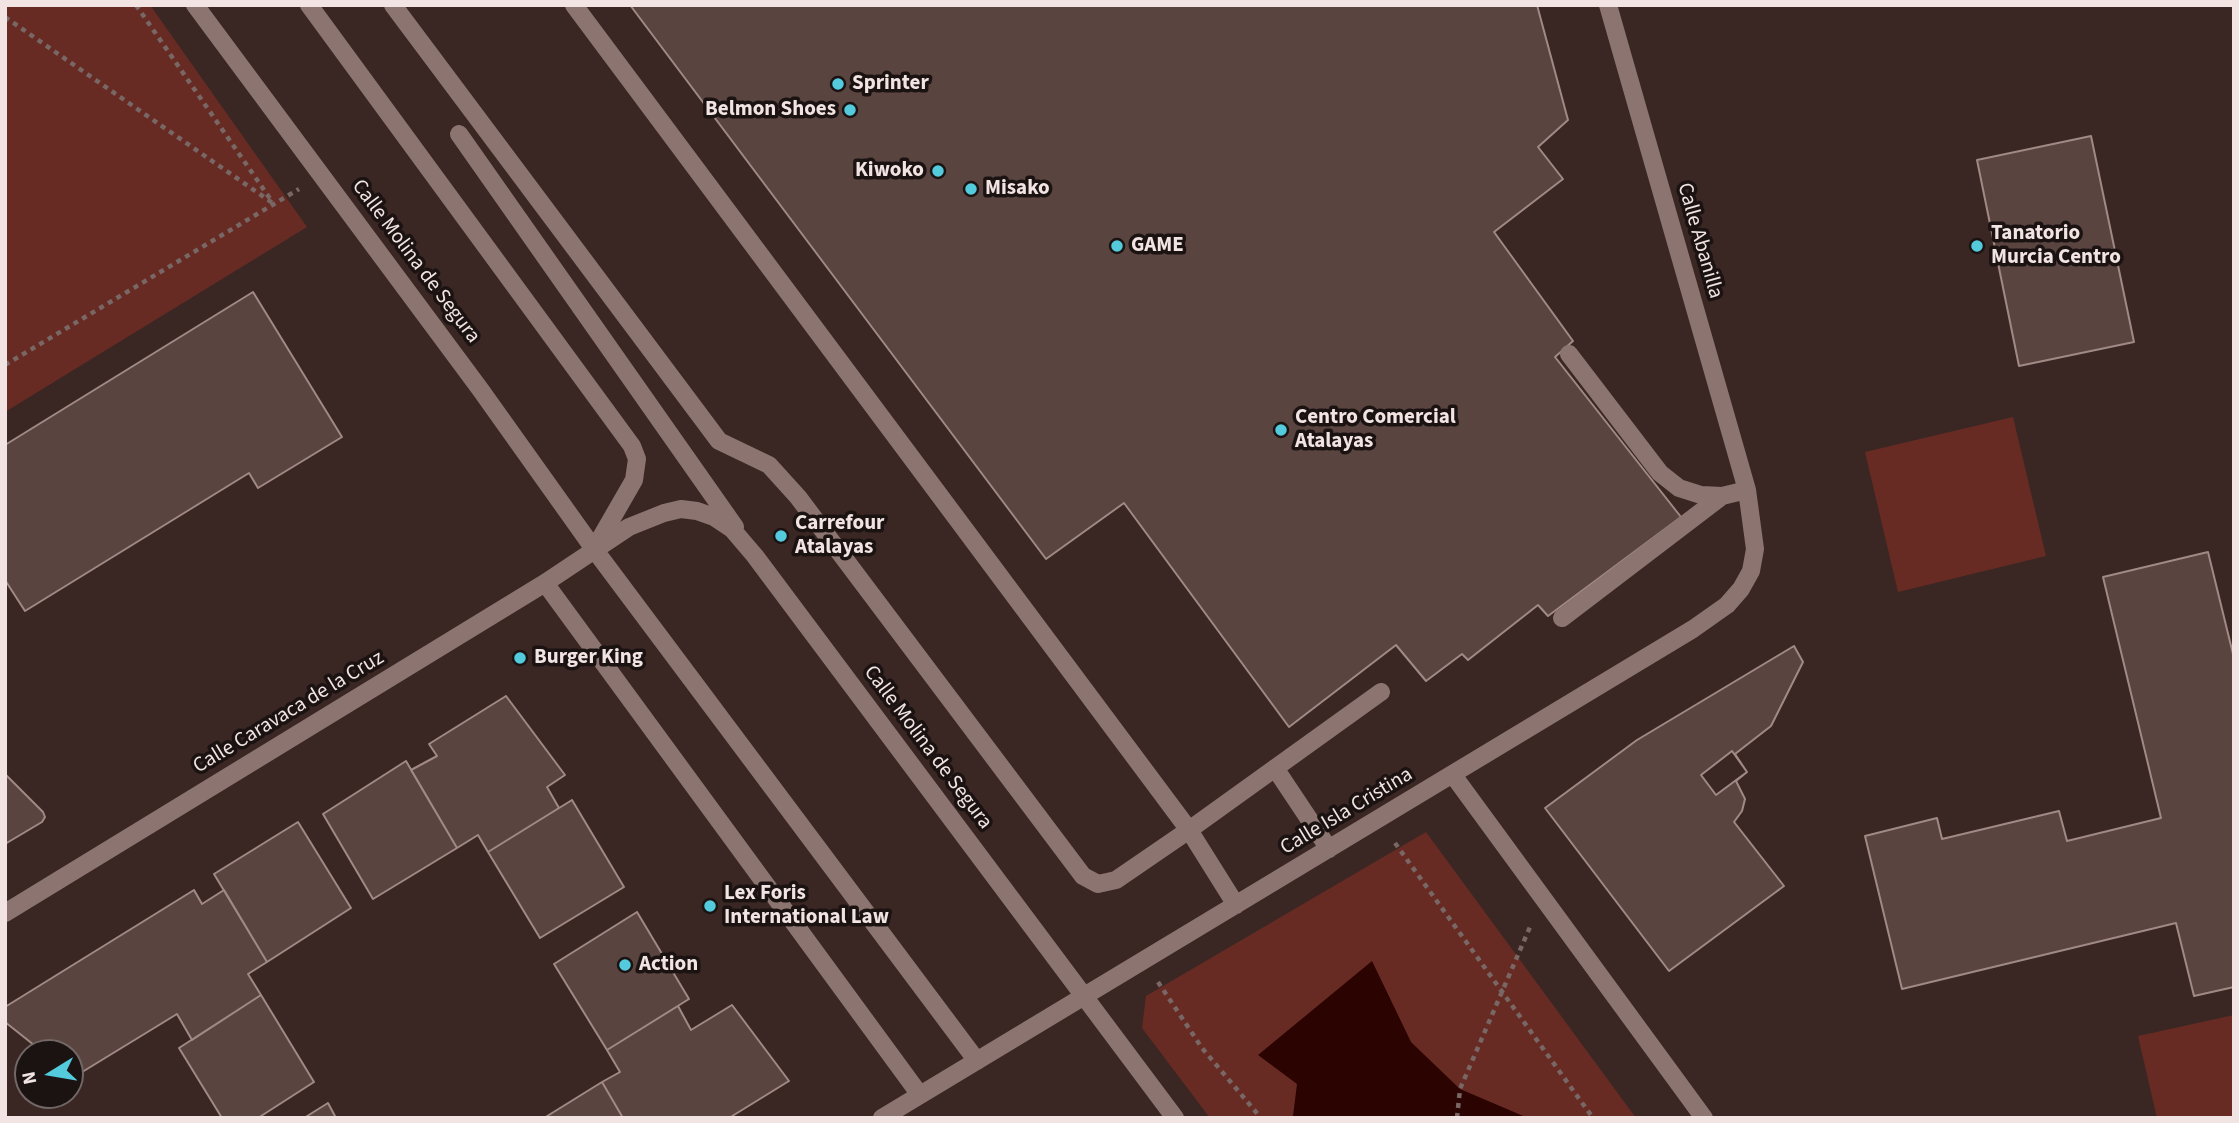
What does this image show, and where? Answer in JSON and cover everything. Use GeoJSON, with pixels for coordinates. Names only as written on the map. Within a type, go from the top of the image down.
{"type":"FeatureCollection","features":[{"type":"Feature","properties":{"kind":"street","name":"Calle Molina de Segura"},"geometry":{"type":"LineString","coordinates":[[195,5],[480,389],[594,549],[977,1061]]}},
{"type":"Feature","properties":{"kind":"street"},"geometry":{"type":"LineString","coordinates":[[309,5],[632,446],[637,459],[634,480],[594,549]]}},
{"type":"Feature","properties":{"kind":"street"},"geometry":{"type":"LineString","coordinates":[[393,5],[719,441],[769,465],[798,497],[1083,876],[1098,884],[1116,880],[1381,692]]}},
{"type":"Feature","properties":{"kind":"street"},"geometry":{"type":"LineString","coordinates":[[574,5],[1189,830],[1236,905]]}},
{"type":"Feature","properties":{"kind":"street","name":"Calle Abanilla"},"geometry":{"type":"LineString","coordinates":[[1608,5],[1747,490]]}},
{"type":"Feature","properties":{"kind":"street"},"geometry":{"type":"LineString","coordinates":[[459,134],[755,556]]}},
{"type":"Feature","properties":{"kind":"street"},"geometry":{"type":"LineString","coordinates":[[1569,354],[1660,473],[1679,488],[1701,495],[1722,496],[1747,490]]}},
{"type":"Feature","properties":{"kind":"street","name":"Calle Isla Cristina"},"geometry":{"type":"LineString","coordinates":[[882,1118],[1453,775],[1693,629],[1727,605],[1741,589],[1751,571],[1755,549],[1747,490]]}},
{"type":"Feature","properties":{"kind":"street"},"geometry":{"type":"LineString","coordinates":[[1562,618],[1722,496]]}},
{"type":"Feature","properties":{"kind":"street","name":"Calle Molina de Segura"},"geometry":{"type":"LineString","coordinates":[[594,549],[647,518],[681,509],[713,517],[732,529],[755,556],[1175,1118]]}},
{"type":"Feature","properties":{"kind":"street","name":"Calle Caravaca de la Cruz"},"geometry":{"type":"LineString","coordinates":[[5,913],[545,583],[594,549]]}},
{"type":"Feature","properties":{"kind":"street"},"geometry":{"type":"LineString","coordinates":[[545,583],[920,1095]]}},
{"type":"Feature","properties":{"kind":"street"},"geometry":{"type":"LineString","coordinates":[[1275,768],[1329,849]]}},
{"type":"Feature","properties":{"kind":"street"},"geometry":{"type":"LineString","coordinates":[[1453,775],[1704,1118]]}},
{"type":"Feature","properties":{"kind":"path"},"geometry":{"type":"LineString","coordinates":[[136,5],[274,204]]}},
{"type":"Feature","properties":{"kind":"path"},"geometry":{"type":"LineString","coordinates":[[5,17],[274,204]]}},
{"type":"Feature","properties":{"kind":"path"},"geometry":{"type":"LineString","coordinates":[[5,365],[274,204]]}},
{"type":"Feature","properties":{"kind":"path"},"geometry":{"type":"LineString","coordinates":[[1378,820],[1593,1118]]}},
{"type":"Feature","properties":{"kind":"path"},"geometry":{"type":"LineString","coordinates":[[1457,1118],[1460,1089],[1544,897]]}},
{"type":"Feature","properties":{"kind":"path"},"geometry":{"type":"LineString","coordinates":[[1144,961],[1202,1048],[1261,1118]]}},
{"type":"Feature","properties":{"kind":"shaded area"},"geometry":{"type":"Polygon","coordinates":[[[5,5],[150,5],[307,227],[5,412],[5,5]]]}},
{"type":"Feature","properties":{"kind":"shaded area"},"geometry":{"type":"Polygon","coordinates":[[[2013,417],[2046,556],[1898,592],[1865,452],[2013,417]]]}},
{"type":"Feature","properties":{"kind":"shaded area"},"geometry":{"type":"Polygon","coordinates":[[[1426,832],[1636,1118],[1210,1118],[1142,1028],[1146,996],[1426,832]]]}},
{"type":"Feature","properties":{"kind":"shaded area"},"geometry":{"type":"Polygon","coordinates":[[[1372,961],[1411,1042],[1460,1089],[1528,1118],[1293,1116],[1297,1084],[1258,1055],[1372,961]]]}},
{"type":"Feature","properties":{"kind":"shaded area"},"geometry":{"type":"Polygon","coordinates":[[[2234,1015],[2234,1118],[2157,1118],[2138,1036],[2234,1015]]]}},
{"type":"Feature","properties":{"kind":"building","name":"Centro Comercial Atalayas"},"geometry":{"type":"Polygon","coordinates":[[[630,5],[1537,5],[1568,120],[1538,147],[1563,179],[1494,232],[1573,341],[1555,357],[1681,517],[1548,616],[1538,605],[1468,660],[1462,654],[1426,681],[1396,645],[1289,727],[1124,503],[1046,559],[630,5]]]}},
{"type":"Feature","properties":{"kind":"building"},"geometry":{"type":"Polygon","coordinates":[[[2091,136],[2134,342],[2019,366],[1977,160],[2091,136]]]}},
{"type":"Feature","properties":{"kind":"building"},"geometry":{"type":"Polygon","coordinates":[[[253,292],[342,437],[258,488],[249,473],[25,611],[5,580],[5,445],[253,292]]]}},
{"type":"Feature","properties":{"kind":"building"},"geometry":{"type":"Polygon","coordinates":[[[2208,552],[2234,658],[2234,987],[2194,996],[2176,923],[1902,989],[1865,836],[1937,818],[1942,839],[2059,811],[2067,841],[2161,818],[2103,577],[2208,552]]]}},
{"type":"Feature","properties":{"kind":"building"},"geometry":{"type":"Polygon","coordinates":[[[1794,646],[1803,662],[1771,726],[1735,754],[1747,772],[1736,781],[1745,799],[1742,811],[1734,822],[1784,886],[1669,971],[1545,808],[1637,740],[1794,646]]]}},
{"type":"Feature","properties":{"kind":"building"},"geometry":{"type":"Polygon","coordinates":[[[506,696],[565,775],[547,787],[559,808],[488,852],[478,835],[457,848],[411,770],[437,756],[429,744],[506,696]]]}},
{"type":"Feature","properties":{"kind":"building"},"geometry":{"type":"Polygon","coordinates":[[[1732,751],[1747,772],[1716,795],[1701,775],[1732,751]]]}},
{"type":"Feature","properties":{"kind":"building"},"geometry":{"type":"Polygon","coordinates":[[[406,761],[457,848],[373,899],[323,814],[406,761]]]}},
{"type":"Feature","properties":{"kind":"building"},"geometry":{"type":"Polygon","coordinates":[[[5,774],[45,817],[42,822],[5,844],[5,774]]]}},
{"type":"Feature","properties":{"kind":"building"},"geometry":{"type":"Polygon","coordinates":[[[572,800],[624,887],[540,938],[488,852],[572,800]]]}},
{"type":"Feature","properties":{"kind":"building"},"geometry":{"type":"Polygon","coordinates":[[[298,822],[351,908],[267,962],[214,874],[298,822]]]}},
{"type":"Feature","properties":{"kind":"building"},"geometry":{"type":"Polygon","coordinates":[[[194,890],[202,904],[224,890],[267,962],[248,974],[261,995],[192,1040],[177,1014],[84,1071],[84,1039],[26,1039],[5,1022],[5,1007],[194,890]]]}},
{"type":"Feature","properties":{"kind":"building"},"geometry":{"type":"Polygon","coordinates":[[[637,912],[689,999],[607,1050],[554,964],[637,912]]]}},
{"type":"Feature","properties":{"kind":"building"},"geometry":{"type":"Polygon","coordinates":[[[261,995],[314,1082],[258,1118],[222,1118],[179,1048],[261,995]]]}},
{"type":"Feature","properties":{"kind":"building"},"geometry":{"type":"Polygon","coordinates":[[[732,1005],[789,1081],[729,1118],[623,1118],[602,1082],[620,1072],[607,1050],[678,1006],[691,1030],[732,1005]]]}},
{"type":"Feature","properties":{"kind":"building"},"geometry":{"type":"Polygon","coordinates":[[[602,1082],[623,1118],[544,1118],[602,1082]]]}},
{"type":"Feature","properties":{"kind":"building"},"geometry":{"type":"Polygon","coordinates":[[[328,1103],[336,1118],[304,1118],[328,1103]]]}},
{"type":"Feature","properties":{"kind":"place","name":"Sprinter"},"geometry":{"type":"Point","coordinates":[838,84]}},
{"type":"Feature","properties":{"kind":"place","name":"Belmon Shoes"},"geometry":{"type":"Point","coordinates":[850,110]}},
{"type":"Feature","properties":{"kind":"place","name":"Kiwoko"},"geometry":{"type":"Point","coordinates":[938,171]}},
{"type":"Feature","properties":{"kind":"place","name":"Misako"},"geometry":{"type":"Point","coordinates":[971,189]}},
{"type":"Feature","properties":{"kind":"place","name":"GAME"},"geometry":{"type":"Point","coordinates":[1117,246]}},
{"type":"Feature","properties":{"kind":"place","name":"Tanatorio Murcia Centro"},"geometry":{"type":"Point","coordinates":[1977,246]}},
{"type":"Feature","properties":{"kind":"place","name":"Centro Comercial Atalayas"},"geometry":{"type":"Point","coordinates":[1281,430]}},
{"type":"Feature","properties":{"kind":"place","name":"Carrefour Atalayas"},"geometry":{"type":"Point","coordinates":[781,536]}},
{"type":"Feature","properties":{"kind":"place","name":"Burger King"},"geometry":{"type":"Point","coordinates":[520,658]}},
{"type":"Feature","properties":{"kind":"place","name":"Lex Foris International Law"},"geometry":{"type":"Point","coordinates":[710,906]}},
{"type":"Feature","properties":{"kind":"place","name":"Action"},"geometry":{"type":"Point","coordinates":[625,965]}}]}
